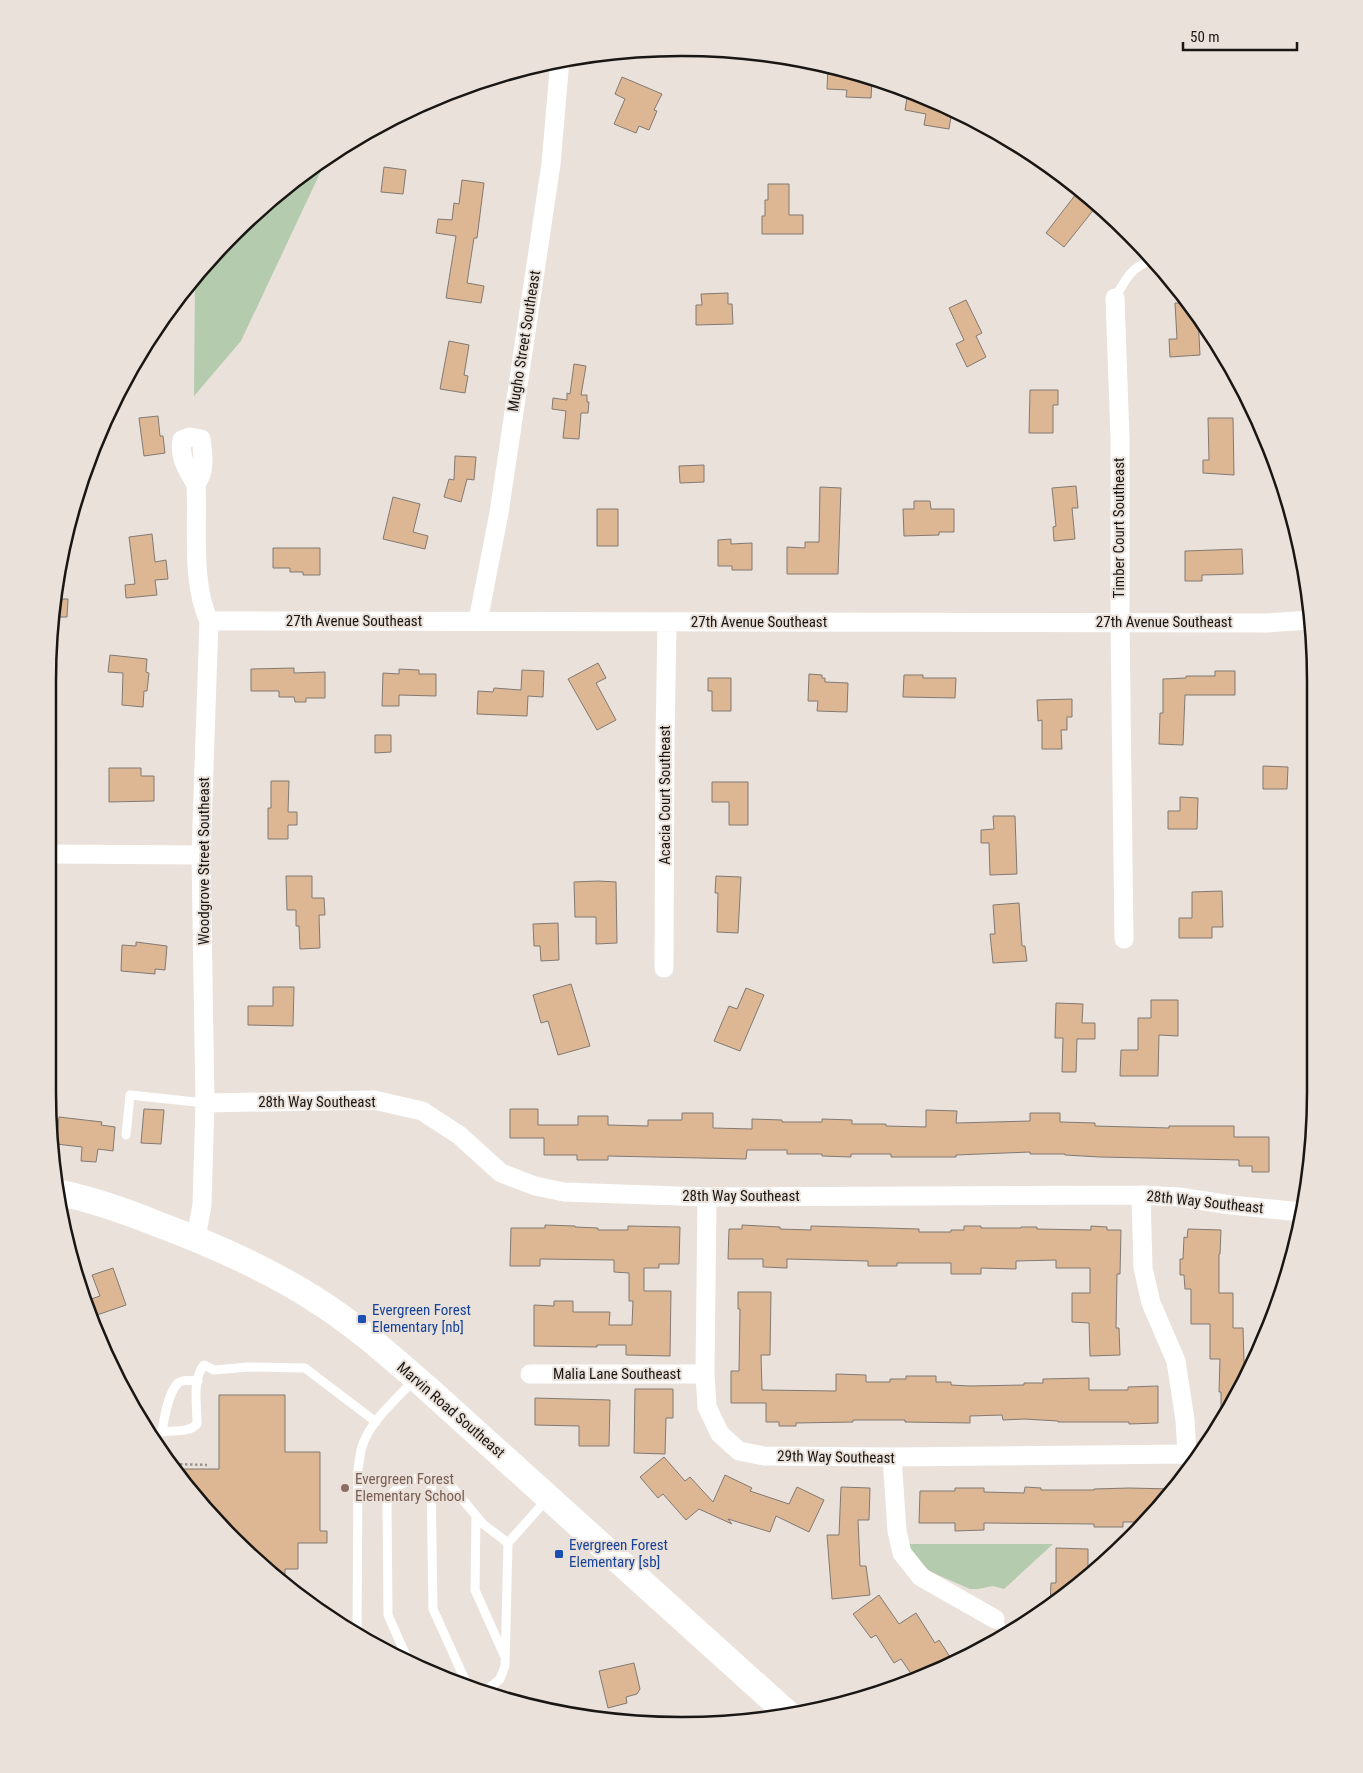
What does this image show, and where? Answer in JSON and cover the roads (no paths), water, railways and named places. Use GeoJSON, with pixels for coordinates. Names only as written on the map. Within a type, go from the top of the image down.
{"type":"FeatureCollection","features":[{"type":"Feature","properties":{"kind":"street","name":"Mugho Street Southeast"},"geometry":{"type":"LineString","coordinates":[[478,621],[499,513],[551,164],[559,68]]}},
{"type":"Feature","properties":{"kind":"street","name":"Timber Court Southeast"},"geometry":{"type":"LineString","coordinates":[[1115,298],[1120,438],[1124,939]]}},
{"type":"Feature","properties":{"kind":"street","name":"Woodgrove Street Southeast"},"geometry":{"type":"LineString","coordinates":[[196,484],[198,575],[202,608],[208,621],[201,855],[205,1103],[202,1205],[196,1238]]}},
{"type":"Feature","properties":{"kind":"street","name":"27th Avenue Southeast"},"geometry":{"type":"LineString","coordinates":[[208,621],[1267,623],[1303,620]]}},
{"type":"Feature","properties":{"kind":"street","name":"Acacia Court Southeast"},"geometry":{"type":"LineString","coordinates":[[664,968],[667,622]]}},
{"type":"Feature","properties":{"kind":"street"},"geometry":{"type":"LineString","coordinates":[[56,854],[201,855]]}},
{"type":"Feature","properties":{"kind":"street","name":"28th Way Southeast"},"geometry":{"type":"LineString","coordinates":[[205,1103],[374,1100],[422,1111],[458,1135],[501,1173],[535,1186],[564,1192],[707,1197],[1141,1195],[1179,1197],[1231,1205],[1295,1211]]}},
{"type":"Feature","properties":{"kind":"street","name":"Marvin Road Southeast"},"geometry":{"type":"LineString","coordinates":[[65,1194],[133,1214],[196,1238],[257,1267],[316,1300],[372,1341],[416,1378],[549,1496],[782,1708]]}},
{"type":"Feature","properties":{"kind":"street"},"geometry":{"type":"LineString","coordinates":[[1141,1195],[1143,1268],[1151,1303],[1176,1361],[1185,1420],[1192,1452]]}},
{"type":"Feature","properties":{"kind":"street","name":"29th Way Southeast"},"geometry":{"type":"LineString","coordinates":[[707,1197],[705,1374],[707,1407],[720,1434],[739,1451],[764,1456],[1190,1455]]}},
{"type":"Feature","properties":{"kind":"street","name":"Malia Lane Southeast"},"geometry":{"type":"LineString","coordinates":[[530,1374],[705,1374]]}},
{"type":"Feature","properties":{"kind":"street"},"geometry":{"type":"LineString","coordinates":[[892,1457],[897,1531],[902,1553],[921,1577],[995,1619]]}},
{"type":"Feature","properties":{"kind":"lane"},"geometry":{"type":"LineString","coordinates":[[1115,298],[1128,276],[1139,265],[1146,262]]}},
{"type":"Feature","properties":{"kind":"lane"},"geometry":{"type":"LineString","coordinates":[[126,1135],[130,1095],[205,1103]]}},
{"type":"Feature","properties":{"kind":"lane"},"geometry":{"type":"LineString","coordinates":[[158,1433],[189,1430],[197,1424],[198,1381],[200,1370],[204,1365],[214,1370],[248,1367],[305,1368],[376,1422]]}},
{"type":"Feature","properties":{"kind":"lane"},"geometry":{"type":"LineString","coordinates":[[357,1625],[358,1469],[361,1450],[376,1422],[416,1378]]}},
{"type":"Feature","properties":{"kind":"lane"},"geometry":{"type":"LineString","coordinates":[[157,1432],[166,1407],[178,1384],[184,1381],[198,1381]]}},
{"type":"Feature","properties":{"kind":"lane"},"geometry":{"type":"LineString","coordinates":[[404,1652],[388,1615],[387,1504],[393,1491],[402,1482],[415,1479],[431,1478],[448,1482],[483,1524],[508,1543]]}},
{"type":"Feature","properties":{"kind":"lane"},"geometry":{"type":"LineString","coordinates":[[431,1478],[433,1609],[464,1677]]}},
{"type":"Feature","properties":{"kind":"lane"},"geometry":{"type":"LineString","coordinates":[[491,1687],[500,1679],[505,1666],[508,1543],[549,1496]]}},
{"type":"Feature","properties":{"kind":"lane"},"geometry":{"type":"LineString","coordinates":[[476,1516],[475,1590],[505,1657]]}},
{"type":"Feature","properties":{"kind":"lane"},"geometry":{"type":"LineString","coordinates":[[995,1619],[1002,1628]]}},
{"type":"Feature","properties":{"kind":"place","name":"Evergreen Forest Elementary [nb]"},"geometry":{"type":"Point","coordinates":[362,1319]}},
{"type":"Feature","properties":{"kind":"place","name":"Evergreen Forest Elementary School"},"geometry":{"type":"Point","coordinates":[345,1488]}},
{"type":"Feature","properties":{"kind":"place","name":"Evergreen Forest Elementary [sb]"},"geometry":{"type":"Point","coordinates":[559,1554]}}]}
